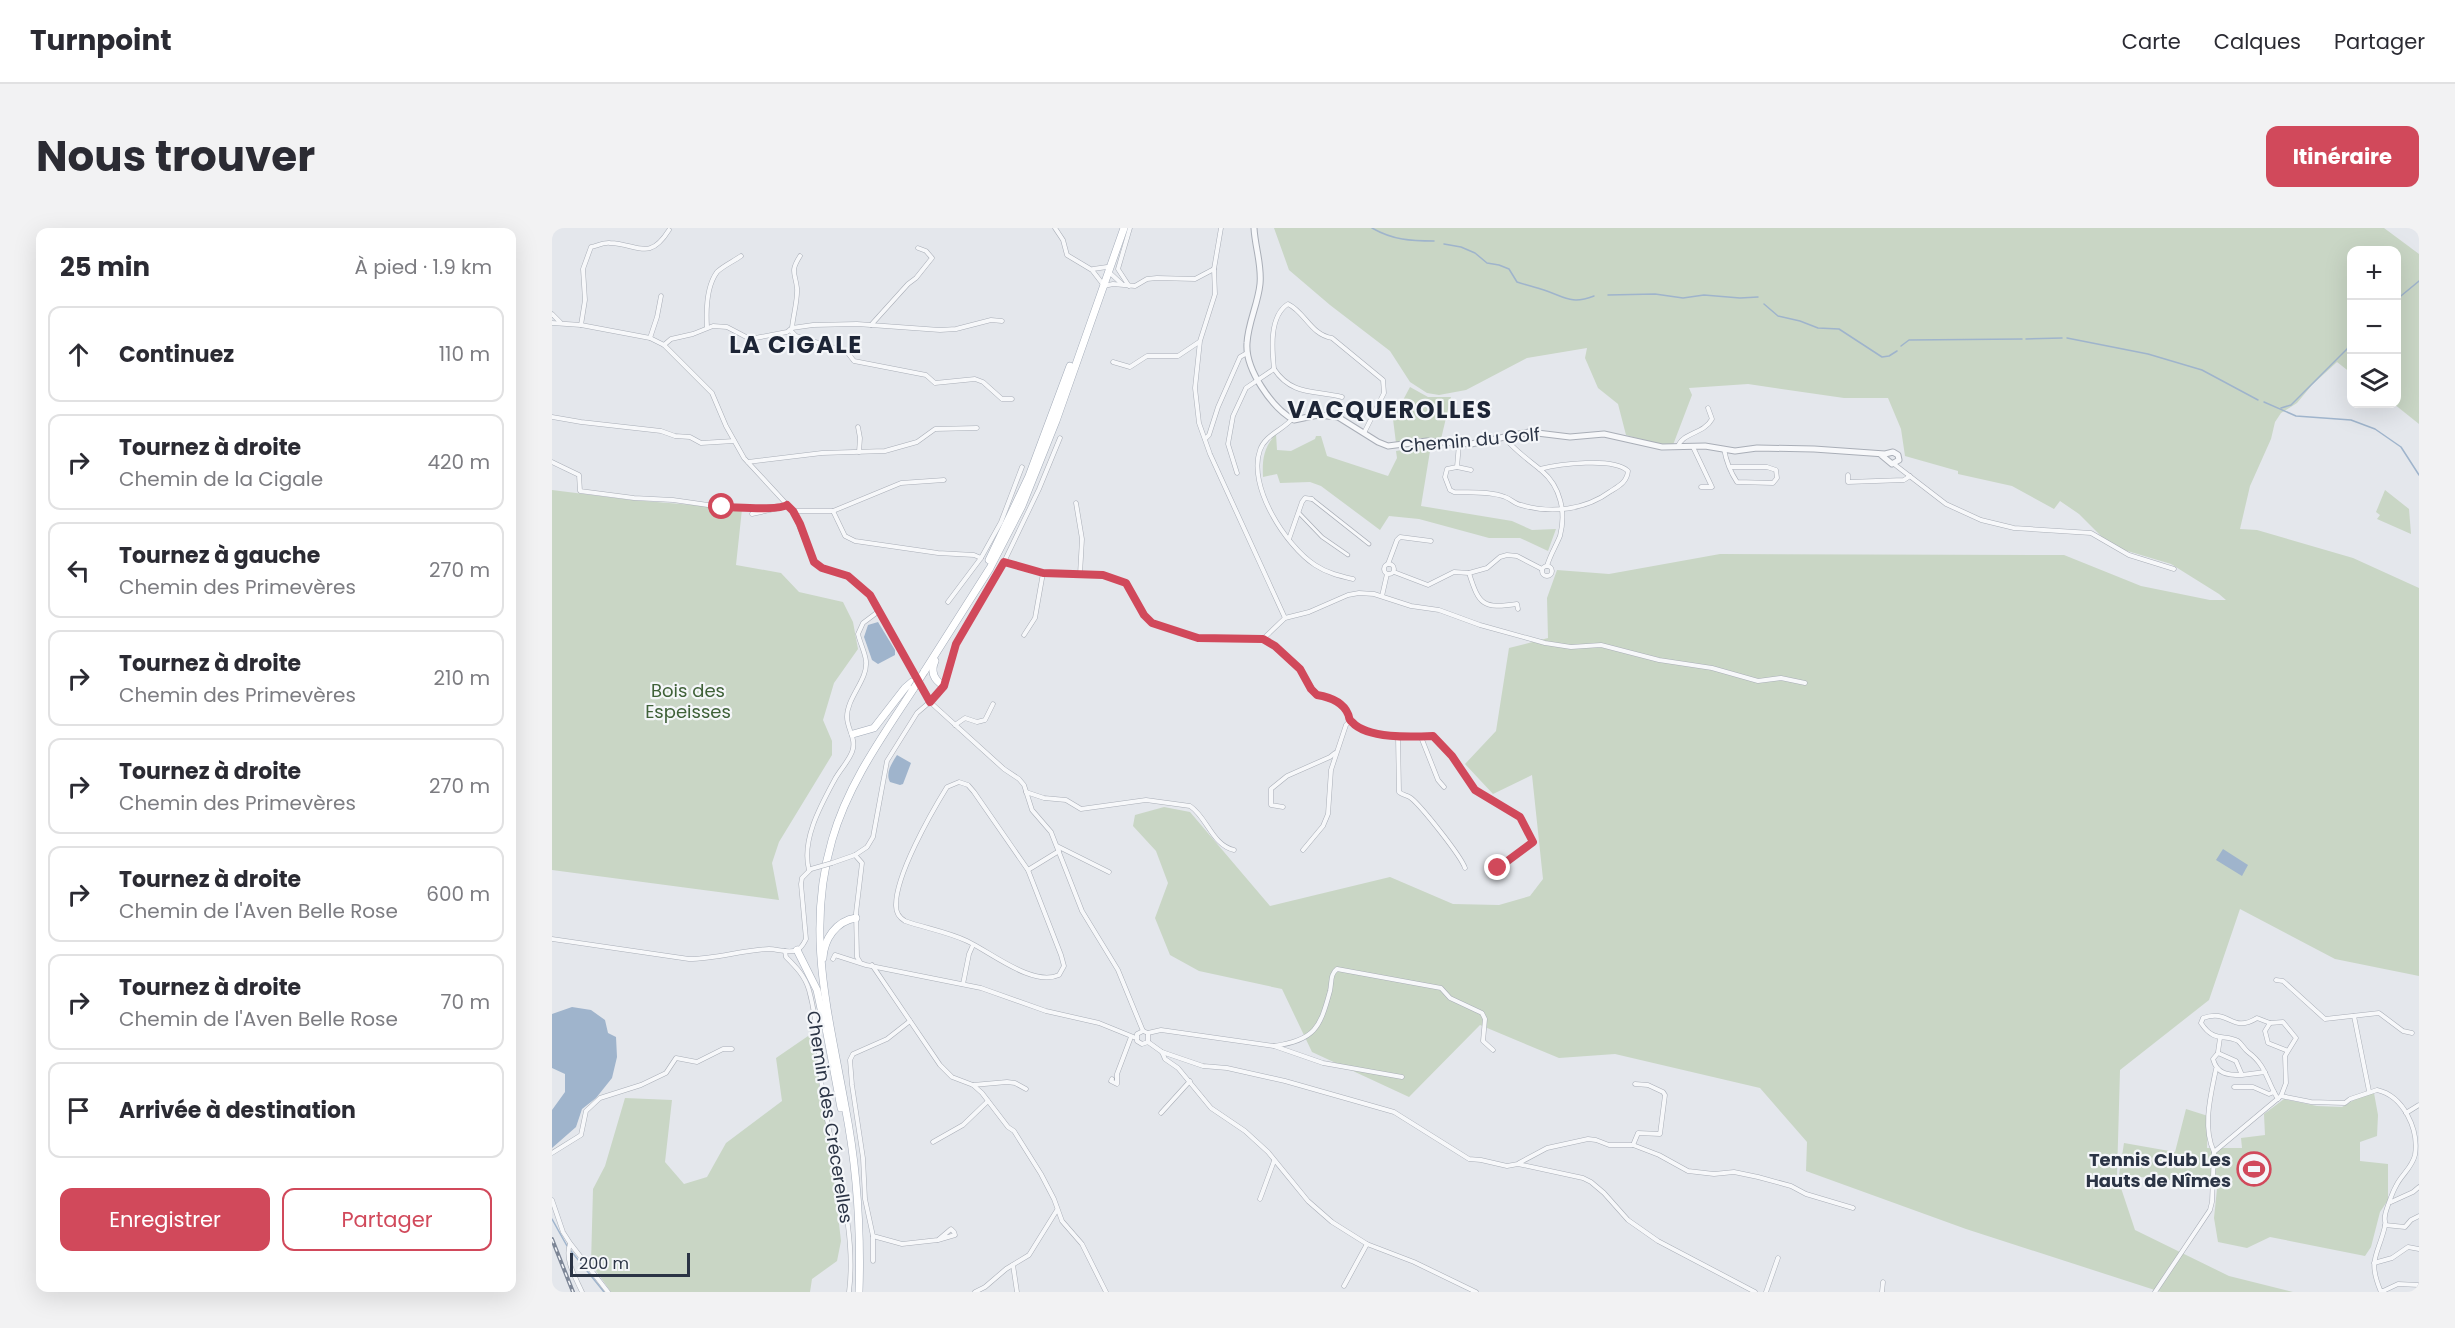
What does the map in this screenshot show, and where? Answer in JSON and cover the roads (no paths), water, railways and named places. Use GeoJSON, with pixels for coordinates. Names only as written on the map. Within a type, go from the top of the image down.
{"type":"FeatureCollection","features":[{"type":"Feature","properties":{"kind":"main road"},"geometry":{"type":"LineString","coordinates":[[944,686],[934,677],[933,664],[1000,550],[1022,506],[1056,421],[1122,228]]}},
{"type":"Feature","properties":{"kind":"main road"},"geometry":{"type":"LineString","coordinates":[[825,1025],[817,965],[815,928],[818,885],[835,819],[849,787],[923,670],[1006,528],[1040,448],[1103,284]]}},
{"type":"Feature","properties":{"kind":"main road"},"geometry":{"type":"LineString","coordinates":[[923,670],[963,612]]}},
{"type":"Feature","properties":{"kind":"main road"},"geometry":{"type":"LineString","coordinates":[[853,734],[867,731],[879,724],[905,688],[913,686]]}},
{"type":"Feature","properties":{"kind":"main road"},"geometry":{"type":"LineString","coordinates":[[859,1292],[859,1232],[853,1166],[846,1108],[823,988],[819,916],[822,886],[832,839],[859,775],[913,686]]}},
{"type":"Feature","properties":{"kind":"main road"},"geometry":{"type":"LineString","coordinates":[[823,988],[823,952],[828,937],[848,920],[856,918]]}},
{"type":"Feature","properties":{"kind":"main road"},"geometry":{"type":"LineString","coordinates":[[797,950],[817,990],[853,1166]]}},
{"type":"Feature","properties":{"kind":"street"},"geometry":{"type":"LineString","coordinates":[[1055,228],[1063,240],[1067,255],[1092,270],[1103,284],[1135,286],[1147,279],[1195,279],[1214,269]]}},
{"type":"Feature","properties":{"kind":"street"},"geometry":{"type":"LineString","coordinates":[[1127,286],[1118,269],[1130,228]]}},
{"type":"Feature","properties":{"kind":"street"},"geometry":{"type":"LineString","coordinates":[[1221,228],[1214,269],[1215,294],[1200,341],[1195,388],[1199,423],[1285,618]]}},
{"type":"Feature","properties":{"kind":"street"},"geometry":{"type":"LineString","coordinates":[[1254,228],[1260,282],[1247,342],[1248,353],[1257,379],[1265,392],[1292,419],[1263,444],[1258,466],[1269,511],[1289,540],[1313,564],[1325,572],[1353,579]]}},
{"type":"Feature","properties":{"kind":"street"},"geometry":{"type":"LineString","coordinates":[[581,325],[585,300],[582,269],[591,247],[607,242],[651,248],[660,245],[669,230]]}},
{"type":"Feature","properties":{"kind":"street"},"geometry":{"type":"LineString","coordinates":[[871,325],[932,258],[926,251],[918,248]]}},
{"type":"Feature","properties":{"kind":"street"},"geometry":{"type":"LineString","coordinates":[[706,327],[706,304],[713,281],[718,272],[741,256]]}},
{"type":"Feature","properties":{"kind":"street"},"geometry":{"type":"LineString","coordinates":[[800,256],[794,266],[793,275],[797,290],[791,329],[796,336],[847,352],[854,362],[926,375],[935,383],[975,379],[983,382],[1002,399],[1012,399]]}},
{"type":"Feature","properties":{"kind":"street"},"geometry":{"type":"LineString","coordinates":[[1092,270],[1108,270],[1127,286]]}},
{"type":"Feature","properties":{"kind":"street"},"geometry":{"type":"LineString","coordinates":[[650,338],[661,296]]}},
{"type":"Feature","properties":{"kind":"street"},"geometry":{"type":"LineString","coordinates":[[1342,397],[1309,392],[1290,386],[1274,369],[1271,341],[1280,311],[1288,304],[1304,315],[1308,324],[1325,337],[1332,338],[1383,380],[1384,393],[1364,434]]}},
{"type":"Feature","properties":{"kind":"street"},"geometry":{"type":"LineString","coordinates":[[552,314],[561,322]]}},
{"type":"Feature","properties":{"kind":"street"},"geometry":{"type":"LineString","coordinates":[[664,345],[671,339],[693,334],[706,327],[727,327],[750,339],[823,324],[950,330],[984,322],[1002,321]]}},
{"type":"Feature","properties":{"kind":"street"},"geometry":{"type":"LineString","coordinates":[[552,323],[581,325],[650,338],[664,345],[712,393],[734,441],[747,462],[793,511],[814,562],[822,568],[848,576],[870,595],[930,702],[1004,769],[1019,779],[1032,810],[1051,832],[1077,903],[1118,970],[1143,1031],[1148,1033],[1161,1030],[1275,1046],[1300,1041],[1310,1036],[1319,1026],[1330,991],[1332,974],[1337,969],[1344,969],[1356,974],[1388,980],[1407,980],[1441,988],[1450,998],[1482,1013],[1485,1019],[1483,1041],[1493,1050]]}},
{"type":"Feature","properties":{"kind":"street"},"geometry":{"type":"LineString","coordinates":[[1113,362],[1130,367],[1147,356],[1178,356],[1200,341]]}},
{"type":"Feature","properties":{"kind":"street"},"geometry":{"type":"LineString","coordinates":[[1205,440],[1240,357],[1248,353]]}},
{"type":"Feature","properties":{"kind":"street"},"geometry":{"type":"LineString","coordinates":[[1238,365],[1241,362],[1250,361]]}},
{"type":"Feature","properties":{"kind":"street"},"geometry":{"type":"LineString","coordinates":[[1237,473],[1228,444],[1239,400],[1246,388],[1274,369]]}},
{"type":"Feature","properties":{"kind":"street"},"geometry":{"type":"LineString","coordinates":[[1678,447],[1683,439],[1708,427],[1712,419],[1708,408]]}},
{"type":"Feature","properties":{"kind":"street","name":"Chemin du Golf"},"geometry":{"type":"LineString","coordinates":[[1292,419],[1318,415],[1335,416],[1388,446],[1427,441],[1459,444],[1504,437],[1512,440],[1536,432],[1570,437],[1604,434],[1658,447],[1814,449],[1880,454],[1887,457]]}},
{"type":"Feature","properties":{"kind":"street"},"geometry":{"type":"LineString","coordinates":[[552,417],[661,431],[675,436],[690,437],[701,443],[734,441]]}},
{"type":"Feature","properties":{"kind":"street"},"geometry":{"type":"LineString","coordinates":[[858,428],[859,452]]}},
{"type":"Feature","properties":{"kind":"street"},"geometry":{"type":"LineString","coordinates":[[747,462],[822,453],[885,451],[917,442],[935,429],[977,428]]}},
{"type":"Feature","properties":{"kind":"street"},"geometry":{"type":"LineString","coordinates":[[1504,437],[1512,440],[1517,451],[1553,483],[1562,509],[1560,534],[1547,566],[1542,569]]}},
{"type":"Feature","properties":{"kind":"street"},"geometry":{"type":"LineString","coordinates":[[552,939],[689,959],[705,959],[734,952],[771,949],[797,950],[806,939],[802,878],[810,870],[855,855],[867,847],[873,837],[887,762],[913,719],[944,686],[956,644],[1004,562],[1039,489],[1060,438]]}},
{"type":"Feature","properties":{"kind":"street"},"geometry":{"type":"LineString","coordinates":[[1457,467],[1459,444]]}},
{"type":"Feature","properties":{"kind":"street"},"geometry":{"type":"LineString","coordinates":[[1693,446],[1712,487],[1701,486]]}},
{"type":"Feature","properties":{"kind":"street"},"geometry":{"type":"LineString","coordinates":[[1724,449],[1730,466],[1737,482],[1773,483],[1777,478],[1776,470],[1767,467],[1730,466]]}},
{"type":"Feature","properties":{"kind":"street"},"geometry":{"type":"LineString","coordinates":[[1897,464],[1899,456],[1896,452],[1887,457],[1924,489],[1946,504],[1981,520],[2014,528],[2091,533],[2129,555],[2174,569]]}},
{"type":"Feature","properties":{"kind":"street"},"geometry":{"type":"LineString","coordinates":[[552,462],[579,475],[580,491],[722,507],[771,509]]}},
{"type":"Feature","properties":{"kind":"street"},"geometry":{"type":"LineString","coordinates":[[1471,470],[1457,467],[1445,472],[1450,490],[1487,493],[1505,497],[1519,505],[1544,510],[1562,509],[1596,501],[1624,482],[1628,471],[1625,468],[1597,464],[1539,469]]}},
{"type":"Feature","properties":{"kind":"street"},"geometry":{"type":"LineString","coordinates":[[948,602],[981,558],[1001,522],[1022,467]]}},
{"type":"Feature","properties":{"kind":"street"},"geometry":{"type":"LineString","coordinates":[[1848,475],[1848,482],[1904,480],[1910,476]]}},
{"type":"Feature","properties":{"kind":"street"},"geometry":{"type":"LineString","coordinates":[[793,511],[833,512],[901,483],[944,480]]}},
{"type":"Feature","properties":{"kind":"street"},"geometry":{"type":"LineString","coordinates":[[1289,540],[1305,498],[1312,499],[1369,544]]}},
{"type":"Feature","properties":{"kind":"street"},"geometry":{"type":"LineString","coordinates":[[1076,502],[1082,539],[1080,574]]}},
{"type":"Feature","properties":{"kind":"street"},"geometry":{"type":"LineString","coordinates":[[752,514],[787,505]]}},
{"type":"Feature","properties":{"kind":"street"},"geometry":{"type":"LineString","coordinates":[[833,512],[845,536],[855,542],[938,553],[974,555],[981,558]]}},
{"type":"Feature","properties":{"kind":"street"},"geometry":{"type":"LineString","coordinates":[[1299,513],[1328,542],[1348,555]]}},
{"type":"Feature","properties":{"kind":"street"},"geometry":{"type":"LineString","coordinates":[[1382,596],[1387,574],[1384,568],[1388,564],[1397,540],[1400,537],[1431,541]]}},
{"type":"Feature","properties":{"kind":"street"},"geometry":{"type":"LineString","coordinates":[[1387,574],[1394,572],[1428,585],[1454,572],[1469,573],[1487,568],[1500,557],[1507,555],[1517,556],[1542,569],[1544,575],[1548,576],[1552,570],[1547,566]]}},
{"type":"Feature","properties":{"kind":"street"},"geometry":{"type":"LineString","coordinates":[[1004,562],[1043,573],[1103,575],[1126,583],[1144,615],[1152,623],[1184,634],[1209,639],[1263,639],[1275,646],[1294,662],[1317,695],[1329,697],[1342,707],[1350,721],[1368,731],[1398,736],[1433,736],[1441,743],[1475,790],[1508,812],[1515,813],[1533,840],[1532,844],[1498,868]]}},
{"type":"Feature","properties":{"kind":"street"},"geometry":{"type":"LineString","coordinates":[[1388,564],[1393,565],[1394,572]]}},
{"type":"Feature","properties":{"kind":"street"},"geometry":{"type":"LineString","coordinates":[[1024,635],[1035,618],[1043,573]]}},
{"type":"Feature","properties":{"kind":"street"},"geometry":{"type":"LineString","coordinates":[[1469,573],[1477,596],[1482,602],[1495,606],[1517,604],[1518,609]]}},
{"type":"Feature","properties":{"kind":"street"},"geometry":{"type":"LineString","coordinates":[[1263,639],[1285,618],[1309,612],[1348,595],[1359,593],[1382,596],[1411,606],[1438,610],[1480,625],[1545,642],[1571,647],[1601,645],[1659,660],[1712,668],[1758,681],[1781,678],[1805,684]]}},
{"type":"Feature","properties":{"kind":"street"},"geometry":{"type":"LineString","coordinates":[[810,870],[807,857],[809,837],[835,779],[853,749],[853,734],[847,718],[848,709],[866,668],[866,660],[858,634],[863,623],[879,611]]}},
{"type":"Feature","properties":{"kind":"street"},"geometry":{"type":"LineString","coordinates":[[955,725],[965,718],[977,722],[986,720],[993,704]]}},
{"type":"Feature","properties":{"kind":"street"},"geometry":{"type":"LineString","coordinates":[[1303,850],[1323,826],[1328,814],[1329,784],[1337,751],[1346,725],[1350,721]]}},
{"type":"Feature","properties":{"kind":"street"},"geometry":{"type":"LineString","coordinates":[[1398,736],[1398,792],[1410,798],[1450,844],[1454,855],[1461,858],[1465,868]]}},
{"type":"Feature","properties":{"kind":"street"},"geometry":{"type":"LineString","coordinates":[[1421,737],[1438,780],[1444,787]]}},
{"type":"Feature","properties":{"kind":"street"},"geometry":{"type":"LineString","coordinates":[[1283,807],[1271,805],[1271,789],[1287,776],[1330,757],[1337,751]]}},
{"type":"Feature","properties":{"kind":"street"},"geometry":{"type":"LineString","coordinates":[[959,782],[968,785],[1028,870],[1064,966],[1059,975],[1050,979],[1035,976],[973,945],[905,921],[898,915],[896,908],[908,860],[947,788],[959,782]]}},
{"type":"Feature","properties":{"kind":"street"},"geometry":{"type":"LineString","coordinates":[[1026,792],[1044,798],[1066,800],[1082,809],[1146,800],[1190,806],[1216,839],[1228,849],[1234,850]]}},
{"type":"Feature","properties":{"kind":"street"},"geometry":{"type":"LineString","coordinates":[[1028,870],[1058,848]]}},
{"type":"Feature","properties":{"kind":"street"},"geometry":{"type":"LineString","coordinates":[[1058,848],[1109,872]]}},
{"type":"Feature","properties":{"kind":"street"},"geometry":{"type":"LineString","coordinates":[[855,855],[862,863],[856,918],[856,957],[860,962]]}},
{"type":"Feature","properties":{"kind":"street"},"geometry":{"type":"LineString","coordinates":[[963,984],[973,945]]}},
{"type":"Feature","properties":{"kind":"street","name":"Chemin des Crécerelles"},"geometry":{"type":"LineString","coordinates":[[785,951],[786,957],[806,980],[812,1006],[825,1104],[847,1216],[852,1273],[849,1292]]}},
{"type":"Feature","properties":{"kind":"street"},"geometry":{"type":"LineString","coordinates":[[833,959],[835,955],[963,984],[1046,1011],[1099,1023],[1134,1038],[1139,1043],[1148,1042],[1162,1052],[1203,1066],[1227,1068],[1286,1081],[1394,1112],[1463,1158],[1507,1166],[1518,1164],[1547,1148],[1588,1139],[1609,1145],[1633,1145],[1659,1155],[1688,1171],[1714,1174],[1734,1172],[1758,1177],[1853,1208]]}},
{"type":"Feature","properties":{"kind":"street"},"geometry":{"type":"LineString","coordinates":[[872,965],[933,1055],[952,1077],[973,1085],[1007,1082],[1015,1083],[1026,1089]]}},
{"type":"Feature","properties":{"kind":"street"},"geometry":{"type":"LineString","coordinates":[[2276,980],[2283,981],[2325,1019],[2379,1013],[2403,1032],[2412,1033]]}},
{"type":"Feature","properties":{"kind":"street"},"geometry":{"type":"LineString","coordinates":[[2214,1152],[2280,1097],[2286,1083],[2285,1056],[2296,1038],[2283,1022],[2270,1023],[2257,1018],[2246,1025],[2241,1025],[2221,1016],[2203,1018],[2201,1023],[2220,1038],[2238,1041],[2257,1058],[2274,1092],[2280,1097],[2344,1104],[2369,1091],[2377,1090],[2387,1093],[2406,1113],[2418,1144],[2414,1161],[2395,1187],[2385,1216],[2373,1275],[2381,1292],[2398,1284],[2419,1285]]}},
{"type":"Feature","properties":{"kind":"street"},"geometry":{"type":"LineString","coordinates":[[2354,1016],[2369,1091]]}},
{"type":"Feature","properties":{"kind":"street"},"geometry":{"type":"LineString","coordinates":[[873,1261],[873,1236],[866,1199],[850,1060],[853,1054],[887,1039],[910,1021]]}},
{"type":"Feature","properties":{"kind":"street"},"geometry":{"type":"LineString","coordinates":[[2270,1023],[2265,1031],[2268,1043],[2288,1051]]}},
{"type":"Feature","properties":{"kind":"street"},"geometry":{"type":"LineString","coordinates":[[1112,1079],[1111,1081],[1116,1084],[1117,1074],[1134,1038],[1143,1031]]}},
{"type":"Feature","properties":{"kind":"street"},"geometry":{"type":"LineString","coordinates":[[1148,1033],[1148,1042]]}},
{"type":"Feature","properties":{"kind":"street"},"geometry":{"type":"LineString","coordinates":[[2155,1292],[2210,1210],[2213,1194],[2214,1152],[2209,1119],[2211,1085],[2216,1069],[2213,1059],[2218,1053],[2220,1038]]}},
{"type":"Feature","properties":{"kind":"street"},"geometry":{"type":"LineString","coordinates":[[1275,1046],[1323,1063],[1402,1077]]}},
{"type":"Feature","properties":{"kind":"street"},"geometry":{"type":"LineString","coordinates":[[552,1153],[581,1135],[586,1111],[600,1098],[641,1085],[666,1072],[676,1058],[697,1062],[723,1049],[732,1049]]}},
{"type":"Feature","properties":{"kind":"street"},"geometry":{"type":"LineString","coordinates":[[1162,1052],[1166,1059],[1190,1081],[1211,1108],[1245,1131],[1274,1160],[1321,1214],[1367,1244],[1414,1262],[1476,1292]]}},
{"type":"Feature","properties":{"kind":"street"},"geometry":{"type":"LineString","coordinates":[[2218,1053],[2236,1061],[2242,1075]]}},
{"type":"Feature","properties":{"kind":"street"},"geometry":{"type":"LineString","coordinates":[[2216,1069],[2222,1073],[2242,1075],[2265,1072]]}},
{"type":"Feature","properties":{"kind":"street"},"geometry":{"type":"LineString","coordinates":[[1161,1113],[1190,1081]]}},
{"type":"Feature","properties":{"kind":"street"},"geometry":{"type":"LineString","coordinates":[[1633,1145],[1638,1133],[1660,1134],[1665,1095],[1664,1092],[1648,1084],[1635,1084]]}},
{"type":"Feature","properties":{"kind":"street"},"geometry":{"type":"LineString","coordinates":[[973,1085],[1014,1131],[1041,1174],[1062,1221],[1082,1244],[1106,1292]]}},
{"type":"Feature","properties":{"kind":"street"},"geometry":{"type":"LineString","coordinates":[[2234,1087],[2253,1087],[2270,1094],[2274,1092]]}},
{"type":"Feature","properties":{"kind":"street"},"geometry":{"type":"LineString","coordinates":[[933,1142],[963,1125],[988,1101]]}},
{"type":"Feature","properties":{"kind":"street"},"geometry":{"type":"LineString","coordinates":[[2406,1113],[2419,1105]]}},
{"type":"Feature","properties":{"kind":"street"},"geometry":{"type":"LineString","coordinates":[[2415,1132],[2419,1127]]}},
{"type":"Feature","properties":{"kind":"street"},"geometry":{"type":"LineString","coordinates":[[1260,1199],[1274,1160]]}},
{"type":"Feature","properties":{"kind":"street"},"geometry":{"type":"LineString","coordinates":[[1518,1164],[1591,1182],[1628,1220],[1658,1241],[1755,1292]]}},
{"type":"Feature","properties":{"kind":"street"},"geometry":{"type":"LineString","coordinates":[[2391,1202],[2419,1187]]}},
{"type":"Feature","properties":{"kind":"street"},"geometry":{"type":"LineString","coordinates":[[552,1200],[563,1232],[570,1244],[608,1292]]}},
{"type":"Feature","properties":{"kind":"street"},"geometry":{"type":"LineString","coordinates":[[975,1292],[1029,1255],[1058,1209]]}},
{"type":"Feature","properties":{"kind":"street"},"geometry":{"type":"LineString","coordinates":[[2385,1225],[2406,1227],[2411,1220],[2419,1216]]}},
{"type":"Feature","properties":{"kind":"street"},"geometry":{"type":"LineString","coordinates":[[873,1236],[902,1244],[938,1240]]}},
{"type":"Feature","properties":{"kind":"street"},"geometry":{"type":"LineString","coordinates":[[570,1244],[568,1250],[570,1264],[582,1292]]}},
{"type":"Feature","properties":{"kind":"street"},"geometry":{"type":"LineString","coordinates":[[1344,1286],[1367,1244]]}},
{"type":"Feature","properties":{"kind":"street"},"geometry":{"type":"LineString","coordinates":[[2374,1263],[2392,1258],[2408,1247],[2419,1249]]}},
{"type":"Feature","properties":{"kind":"street"},"geometry":{"type":"LineString","coordinates":[[1766,1292],[1778,1258]]}},
{"type":"Feature","properties":{"kind":"street"},"geometry":{"type":"LineString","coordinates":[[1013,1265],[1017,1292]]}},
{"type":"Feature","properties":{"kind":"street"},"geometry":{"type":"LineString","coordinates":[[1882,1292],[1883,1282]]}},
{"type":"Feature","properties":{"kind":"water"},"geometry":{"type":"Polygon","coordinates":[[[878,622],[895,650],[895,655],[878,664],[872,660],[864,637],[868,625],[878,622]]]}},
{"type":"Feature","properties":{"kind":"water"},"geometry":{"type":"Polygon","coordinates":[[[897,755],[911,763],[903,784],[900,785],[890,782],[888,775],[897,755]]]}},
{"type":"Feature","properties":{"kind":"water"},"geometry":{"type":"Polygon","coordinates":[[[2223,849],[2248,865],[2242,876],[2216,860],[2223,849]]]}},
{"type":"Feature","properties":{"kind":"water"},"geometry":{"type":"Polygon","coordinates":[[[572,1007],[591,1010],[605,1020],[608,1033],[616,1037],[617,1057],[612,1078],[596,1098],[582,1109],[576,1127],[552,1148],[552,1110],[565,1092],[565,1074],[552,1068],[552,1014],[572,1007]]]}},
{"type":"Feature","properties":{"kind":"waterway"},"geometry":{"type":"LineString","coordinates":[[1372,228],[1402,239],[1434,241]]}},
{"type":"Feature","properties":{"kind":"waterway"},"geometry":{"type":"LineString","coordinates":[[1444,244],[1461,247],[1475,253],[1487,263],[1509,269],[1517,282],[1568,299],[1579,300],[1594,296]]}},
{"type":"Feature","properties":{"kind":"waterway"},"geometry":{"type":"LineString","coordinates":[[2401,296],[2419,281]]}},
{"type":"Feature","properties":{"kind":"waterway"},"geometry":{"type":"LineString","coordinates":[[1608,295],[1655,294],[1683,298],[1704,295],[1758,297]]}},
{"type":"Feature","properties":{"kind":"waterway"},"geometry":{"type":"LineString","coordinates":[[1764,304],[1778,316],[1818,328],[1839,329],[1882,357],[1897,351]]}},
{"type":"Feature","properties":{"kind":"waterway"},"geometry":{"type":"LineString","coordinates":[[2026,339],[2062,338]]}},
{"type":"Feature","properties":{"kind":"waterway"},"geometry":{"type":"LineString","coordinates":[[2067,338],[2148,354],[2202,370],[2258,400]]}},
{"type":"Feature","properties":{"kind":"waterway"},"geometry":{"type":"LineString","coordinates":[[1901,346],[1909,340],[2022,339]]}},
{"type":"Feature","properties":{"kind":"waterway"},"geometry":{"type":"LineString","coordinates":[[2281,408],[2291,405],[2347,349]]}},
{"type":"Feature","properties":{"kind":"waterway"},"geometry":{"type":"LineString","coordinates":[[2264,402],[2296,416],[2351,420],[2375,429],[2401,447],[2419,475]]}},
{"type":"Feature","properties":{"kind":"waterway"},"geometry":{"type":"LineString","coordinates":[[552,1219],[567,1246]]}},
{"type":"Feature","properties":{"kind":"waterway"},"geometry":{"type":"LineString","coordinates":[[571,1251],[604,1292]]}},
{"type":"Feature","properties":{"kind":"railway"},"geometry":{"type":"LineString","coordinates":[[552,1239],[573,1292]]}},
{"type":"Feature","properties":{"kind":"place","name":"Tennis Club Les Hauts de Nîmes"},"geometry":{"type":"Point","coordinates":[2254,1169]}},
{"type":"Feature","properties":{"kind":"district","name":"LA CIGALE"},"geometry":{"type":"Point","coordinates":[796,344]}},
{"type":"Feature","properties":{"kind":"district","name":"VACQUEROLLES"},"geometry":{"type":"Point","coordinates":[1390,409]}},
{"type":"Feature","properties":{"kind":"park label","name":"Bois des Espeisses"},"geometry":{"type":"Point","coordinates":[688,700]}}]}
